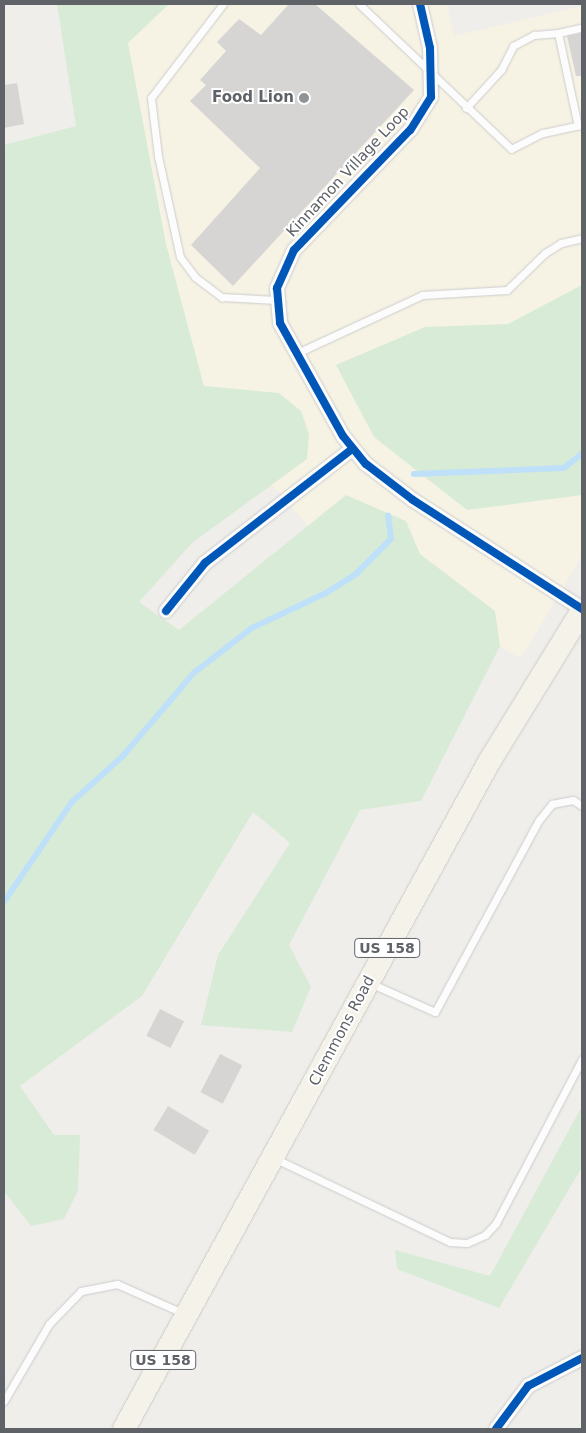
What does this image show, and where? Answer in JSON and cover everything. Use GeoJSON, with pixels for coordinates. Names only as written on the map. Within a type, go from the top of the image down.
{"type":"FeatureCollection","features":[{"type":"Feature","properties":{"kind":"main road","name":"Clemmons Road"},"geometry":{"type":"LineString","coordinates":[[124,1429],[530,690],[582,610]]}},
{"type":"Feature","properties":{"kind":"street","name":"Kinnamon Village Loop"},"geometry":{"type":"LineString","coordinates":[[276,300],[281,275],[294,250],[422,114],[431,97],[433,73],[420,4]]}},
{"type":"Feature","properties":{"kind":"street"},"geometry":{"type":"LineString","coordinates":[[276,300],[295,355],[352,449],[400,490],[582,610]]}},
{"type":"Feature","properties":{"kind":"street"},"geometry":{"type":"LineString","coordinates":[[166,611],[205,563],[352,449]]}},
{"type":"Feature","properties":{"kind":"street"},"geometry":{"type":"LineString","coordinates":[[496,1429],[528,1386],[582,1358]]}},
{"type":"Feature","properties":{"kind":"lane"},"geometry":{"type":"LineString","coordinates":[[223,4],[151,98],[158,156],[180,257],[195,278],[222,297],[276,300]]}},
{"type":"Feature","properties":{"kind":"lane"},"geometry":{"type":"LineString","coordinates":[[359,4],[511,149],[542,134],[580,125],[558,33]]}},
{"type":"Feature","properties":{"kind":"lane"},"geometry":{"type":"LineString","coordinates":[[466,108],[501,70],[513,46],[534,35],[558,33],[580,28]]}},
{"type":"Feature","properties":{"kind":"lane"},"geometry":{"type":"LineString","coordinates":[[295,355],[422,295],[506,290],[545,254],[562,243],[582,238]]}},
{"type":"Feature","properties":{"kind":"lane"},"geometry":{"type":"LineString","coordinates":[[368,982],[435,1012],[539,820],[552,804],[573,800],[582,806]]}},
{"type":"Feature","properties":{"kind":"lane"},"geometry":{"type":"LineString","coordinates":[[273,1157],[450,1242],[468,1243],[485,1236],[496,1223],[582,1058]]}},
{"type":"Feature","properties":{"kind":"lane"},"geometry":{"type":"LineString","coordinates":[[4,1401],[49,1324],[80,1291],[117,1284],[187,1315]]}},
{"type":"Feature","properties":{"kind":"shaded area"},"geometry":{"type":"Polygon","coordinates":[[[68,4],[447,4],[454,36],[582,6],[582,556],[521,658],[332,553],[206,409],[68,4]]]}},
{"type":"Feature","properties":{"kind":"green space"},"geometry":{"type":"Polygon","coordinates":[[[57,4],[169,4],[128,43],[166,244],[204,386],[279,393],[301,411],[309,434],[307,459],[192,543],[139,602],[179,630],[346,495],[406,521],[420,554],[495,611],[500,646],[421,801],[360,810],[289,945],[311,987],[292,1032],[201,1025],[218,955],[290,843],[253,812],[142,996],[20,1086],[54,1135],[80,1135],[78,1191],[64,1219],[31,1226],[4,1191],[4,145],[76,126],[57,4]]]}},
{"type":"Feature","properties":{"kind":"green space"},"geometry":{"type":"Polygon","coordinates":[[[582,285],[582,495],[467,510],[374,437],[336,365],[425,327],[508,324],[582,285]]]}},
{"type":"Feature","properties":{"kind":"green space"},"geometry":{"type":"Polygon","coordinates":[[[582,1106],[582,1167],[499,1308],[397,1269],[395,1250],[490,1276],[582,1106]]]}},
{"type":"Feature","properties":{"kind":"building"},"geometry":{"type":"Polygon","coordinates":[[[289,4],[315,4],[414,90],[233,286],[191,245],[260,168],[190,101],[206,85],[200,80],[226,51],[217,42],[239,19],[261,35],[289,4]]]}},
{"type":"Feature","properties":{"kind":"building"},"geometry":{"type":"Polygon","coordinates":[[[582,33],[582,76],[576,76],[567,36],[582,33]]]}},
{"type":"Feature","properties":{"kind":"building"},"geometry":{"type":"Polygon","coordinates":[[[17,83],[24,124],[4,128],[4,85],[17,83]]]}},
{"type":"Feature","properties":{"kind":"building"},"geometry":{"type":"Polygon","coordinates":[[[160,1009],[184,1021],[170,1048],[146,1036],[160,1009]]]}},
{"type":"Feature","properties":{"kind":"building"},"geometry":{"type":"Polygon","coordinates":[[[220,1054],[242,1065],[223,1104],[200,1092],[220,1054]]]}},
{"type":"Feature","properties":{"kind":"building"},"geometry":{"type":"Polygon","coordinates":[[[168,1106],[209,1131],[195,1155],[154,1130],[168,1106]]]}},
{"type":"Feature","properties":{"kind":"waterway"},"geometry":{"type":"LineString","coordinates":[[414,474],[564,468],[582,454]]}},
{"type":"Feature","properties":{"kind":"waterway"},"geometry":{"type":"LineString","coordinates":[[4,902],[72,802],[123,756],[194,673],[252,628],[326,593],[356,574],[391,539],[388,516]]}},
{"type":"Feature","properties":{"kind":"cycle path"},"geometry":{"type":"LineString","coordinates":[[420,4],[430,48],[431,97],[410,130],[294,250],[277,288],[280,323],[343,436],[366,464],[413,500],[582,609]]}},
{"type":"Feature","properties":{"kind":"cycle path"},"geometry":{"type":"LineString","coordinates":[[166,611],[205,563],[352,449]]}},
{"type":"Feature","properties":{"kind":"cycle path"},"geometry":{"type":"LineString","coordinates":[[496,1429],[528,1386],[582,1358]]}},
{"type":"Feature","properties":{"kind":"place","name":"Food Lion"},"geometry":{"type":"Point","coordinates":[304,98]}}]}
